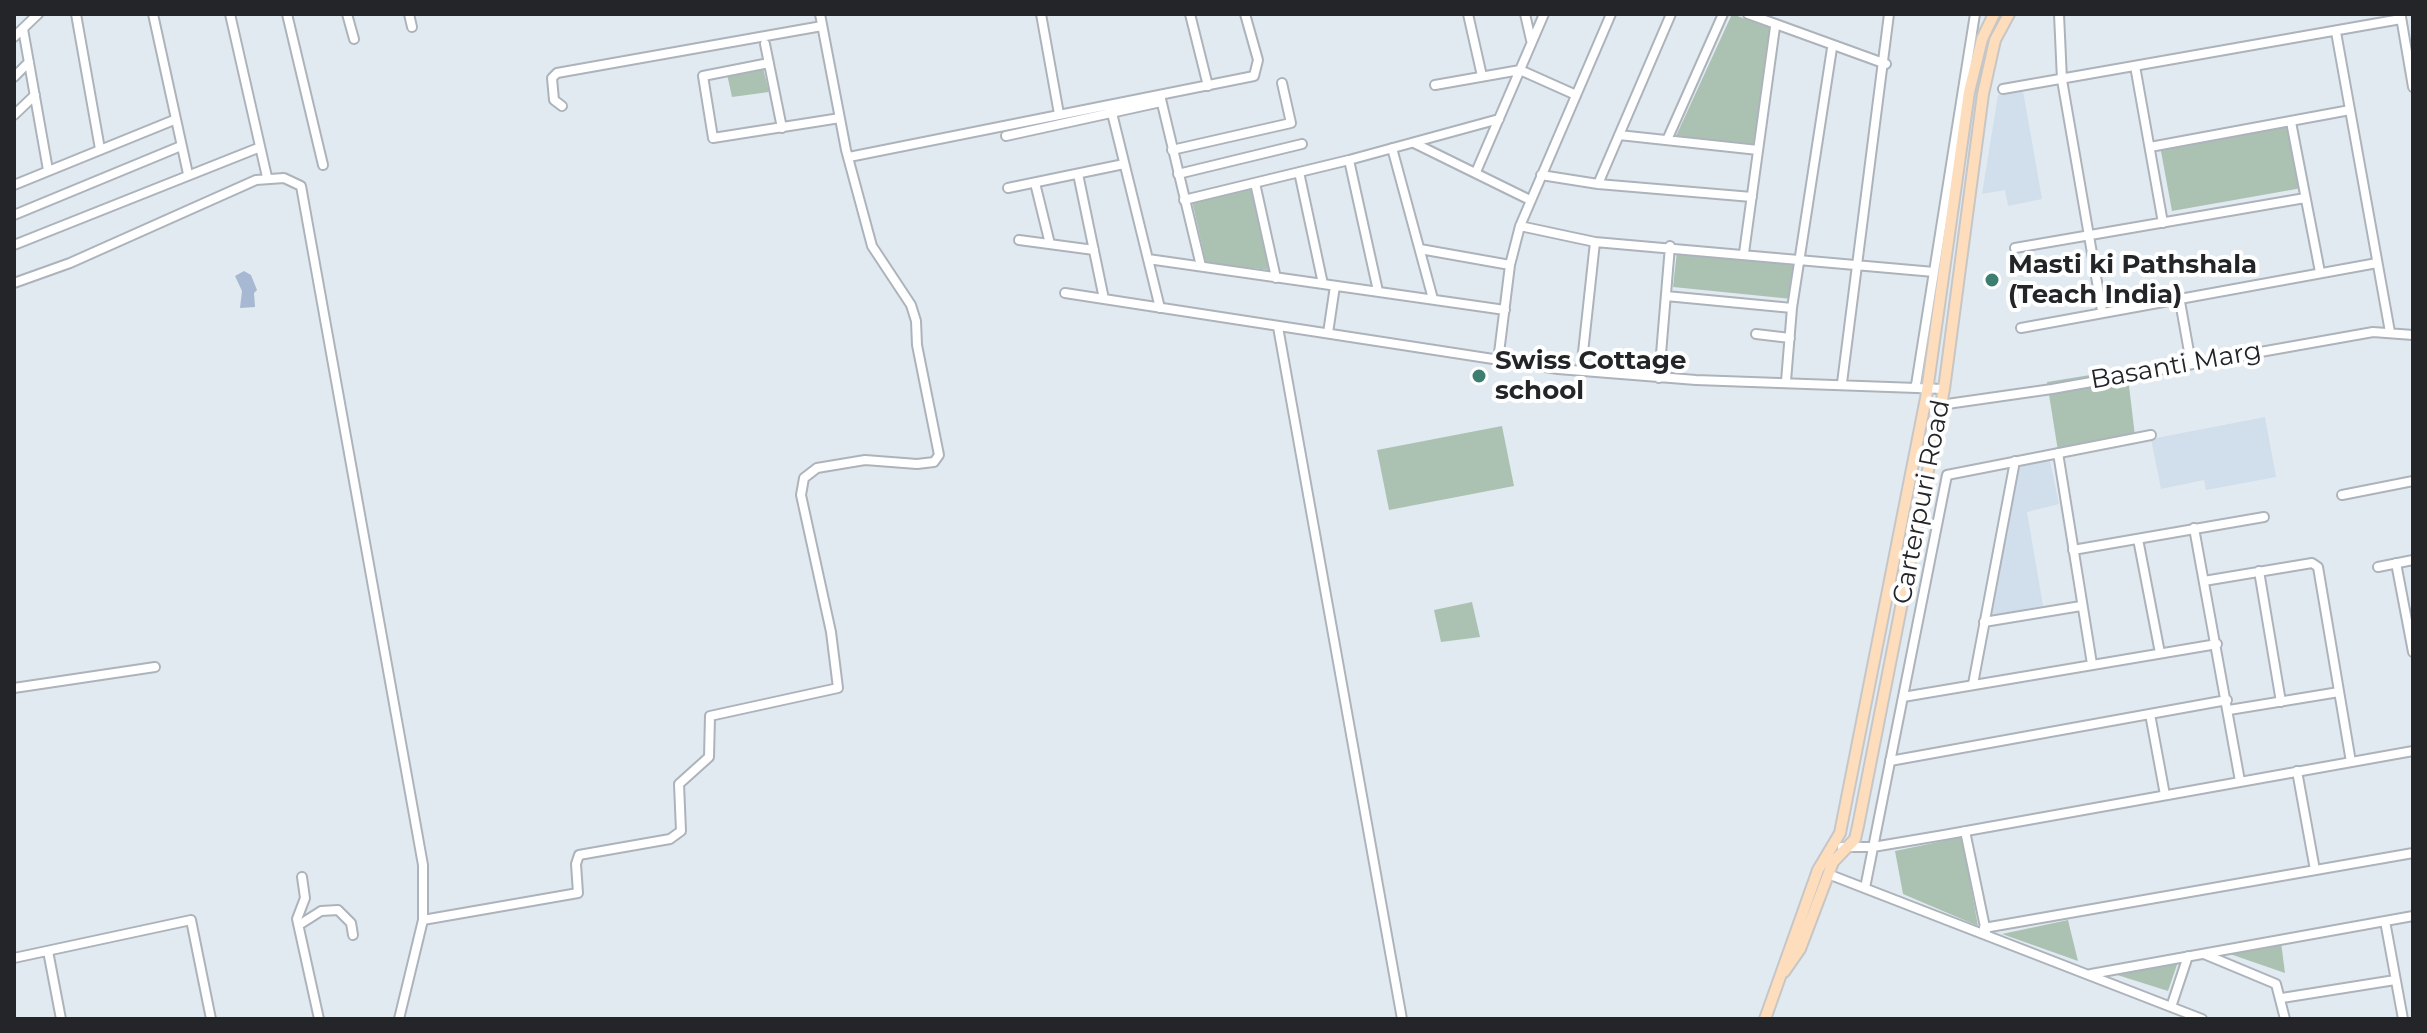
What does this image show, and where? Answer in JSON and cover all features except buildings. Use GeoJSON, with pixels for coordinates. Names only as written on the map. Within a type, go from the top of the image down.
{"type":"FeatureCollection","features":[{"type":"Feature","properties":{"kind":"main road","name":"Carterpuri Road"},"geometry":{"type":"LineString","coordinates":[[1784,973],[1785,958],[1818,870],[1843,819],[1925,404],[1922,387],[1969,92],[1982,39],[1993,16]]}},
{"type":"Feature","properties":{"kind":"main road","name":"Carterpuri Road"},"geometry":{"type":"LineString","coordinates":[[1765,1019],[1784,973],[1800,949],[1828,874],[1858,826],[1944,389],[1983,94],[1995,40],[2007,18]]}},
{"type":"Feature","properties":{"kind":"street"},"geometry":{"type":"LineString","coordinates":[[14,37],[38,14]]}},
{"type":"Feature","properties":{"kind":"street"},"geometry":{"type":"LineString","coordinates":[[76,14],[100,149]]}},
{"type":"Feature","properties":{"kind":"street"},"geometry":{"type":"LineString","coordinates":[[153,14],[188,174]]}},
{"type":"Feature","properties":{"kind":"street"},"geometry":{"type":"LineString","coordinates":[[230,14],[267,177]]}},
{"type":"Feature","properties":{"kind":"street"},"geometry":{"type":"LineString","coordinates":[[287,14],[323,165]]}},
{"type":"Feature","properties":{"kind":"street"},"geometry":{"type":"LineString","coordinates":[[347,14],[354,39]]}},
{"type":"Feature","properties":{"kind":"street"},"geometry":{"type":"LineString","coordinates":[[409,14],[412,27]]}},
{"type":"Feature","properties":{"kind":"street"},"geometry":{"type":"LineString","coordinates":[[423,920],[578,893],[576,864],[579,855],[670,839],[681,831],[679,784],[709,757],[710,716],[838,688],[831,632],[801,495],[804,478],[817,468],[865,460],[917,464],[934,462],[939,455],[914,312],[872,246],[840,118],[820,14]]}},
{"type":"Feature","properties":{"kind":"street"},"geometry":{"type":"LineString","coordinates":[[1041,14],[1059,114]]}},
{"type":"Feature","properties":{"kind":"street"},"geometry":{"type":"LineString","coordinates":[[1190,14],[1208,86]]}},
{"type":"Feature","properties":{"kind":"street"},"geometry":{"type":"LineString","coordinates":[[1006,136],[1257,72],[1258,60],[1245,14]]}},
{"type":"Feature","properties":{"kind":"street"},"geometry":{"type":"LineString","coordinates":[[1468,14],[1482,76]]}},
{"type":"Feature","properties":{"kind":"street"},"geometry":{"type":"LineString","coordinates":[[1525,14],[1532,41]]}},
{"type":"Feature","properties":{"kind":"street"},"geometry":{"type":"LineString","coordinates":[[1476,172],[1544,14]]}},
{"type":"Feature","properties":{"kind":"street"},"geometry":{"type":"LineString","coordinates":[[1498,361],[1510,265],[1520,226],[1611,14]]}},
{"type":"Feature","properties":{"kind":"street"},"geometry":{"type":"LineString","coordinates":[[1598,184],[1671,14]]}},
{"type":"Feature","properties":{"kind":"street"},"geometry":{"type":"LineString","coordinates":[[1667,140],[1723,14]]}},
{"type":"Feature","properties":{"kind":"street"},"geometry":{"type":"LineString","coordinates":[[1748,14],[1832,48],[1886,64]]}},
{"type":"Feature","properties":{"kind":"street"},"geometry":{"type":"LineString","coordinates":[[1842,383],[1886,64],[1889,14]]}},
{"type":"Feature","properties":{"kind":"street"},"geometry":{"type":"LineString","coordinates":[[1922,387],[1934,272],[1973,14],[2007,18]]}},
{"type":"Feature","properties":{"kind":"street"},"geometry":{"type":"LineString","coordinates":[[2059,14],[2062,80],[2102,311]]}},
{"type":"Feature","properties":{"kind":"street"},"geometry":{"type":"LineString","coordinates":[[2003,89],[2336,32],[2401,17],[2413,87]]}},
{"type":"Feature","properties":{"kind":"street"},"geometry":{"type":"LineString","coordinates":[[562,106],[554,100],[552,78],[557,73],[822,26]]}},
{"type":"Feature","properties":{"kind":"street"},"geometry":{"type":"LineString","coordinates":[[1744,253],[1775,27]]}},
{"type":"Feature","properties":{"kind":"street"},"geometry":{"type":"LineString","coordinates":[[23,29],[48,170]]}},
{"type":"Feature","properties":{"kind":"street"},"geometry":{"type":"LineString","coordinates":[[2336,32],[2390,332]]}},
{"type":"Feature","properties":{"kind":"street"},"geometry":{"type":"LineString","coordinates":[[765,44],[782,128]]}},
{"type":"Feature","properties":{"kind":"street"},"geometry":{"type":"LineString","coordinates":[[1786,381],[1792,308],[1832,48]]}},
{"type":"Feature","properties":{"kind":"street"},"geometry":{"type":"LineString","coordinates":[[14,77],[29,62]]}},
{"type":"Feature","properties":{"kind":"street"},"geometry":{"type":"LineString","coordinates":[[769,63],[703,76],[711,136],[719,140],[840,118]]}},
{"type":"Feature","properties":{"kind":"street"},"geometry":{"type":"LineString","coordinates":[[2135,66],[2163,223]]}},
{"type":"Feature","properties":{"kind":"street"},"geometry":{"type":"LineString","coordinates":[[1435,85],[1520,70],[1576,95]]}},
{"type":"Feature","properties":{"kind":"street"},"geometry":{"type":"LineString","coordinates":[[1172,150],[1291,123],[1282,83]]}},
{"type":"Feature","properties":{"kind":"street"},"geometry":{"type":"LineString","coordinates":[[14,115],[35,95]]}},
{"type":"Feature","properties":{"kind":"street"},"geometry":{"type":"LineString","coordinates":[[1160,98],[1201,266]]}},
{"type":"Feature","properties":{"kind":"street"},"geometry":{"type":"LineString","coordinates":[[849,157],[1059,114],[1111,109]]}},
{"type":"Feature","properties":{"kind":"street"},"geometry":{"type":"LineString","coordinates":[[1111,109],[1160,308]]}},
{"type":"Feature","properties":{"kind":"street"},"geometry":{"type":"LineString","coordinates":[[2150,147],[2350,110]]}},
{"type":"Feature","properties":{"kind":"street"},"geometry":{"type":"LineString","coordinates":[[1184,200],[1499,119]]}},
{"type":"Feature","properties":{"kind":"street"},"geometry":{"type":"LineString","coordinates":[[14,185],[174,120]]}},
{"type":"Feature","properties":{"kind":"street"},"geometry":{"type":"LineString","coordinates":[[2291,122],[2320,272]]}},
{"type":"Feature","properties":{"kind":"street"},"geometry":{"type":"LineString","coordinates":[[1619,135],[1758,150]]}},
{"type":"Feature","properties":{"kind":"street"},"geometry":{"type":"LineString","coordinates":[[1414,143],[1530,200]]}},
{"type":"Feature","properties":{"kind":"street"},"geometry":{"type":"LineString","coordinates":[[1178,174],[1302,144]]}},
{"type":"Feature","properties":{"kind":"street"},"geometry":{"type":"LineString","coordinates":[[14,215],[181,146]]}},
{"type":"Feature","properties":{"kind":"street"},"geometry":{"type":"LineString","coordinates":[[14,245],[258,148]]}},
{"type":"Feature","properties":{"kind":"street"},"geometry":{"type":"LineString","coordinates":[[1392,148],[1433,299]]}},
{"type":"Feature","properties":{"kind":"street"},"geometry":{"type":"LineString","coordinates":[[1349,160],[1378,291]]}},
{"type":"Feature","properties":{"kind":"street"},"geometry":{"type":"LineString","coordinates":[[1008,188],[1124,164]]}},
{"type":"Feature","properties":{"kind":"street"},"geometry":{"type":"LineString","coordinates":[[1299,172],[1323,284]]}},
{"type":"Feature","properties":{"kind":"street"},"geometry":{"type":"LineString","coordinates":[[1078,174],[1104,299]]}},
{"type":"Feature","properties":{"kind":"street"},"geometry":{"type":"LineString","coordinates":[[1541,175],[1598,184],[1752,197]]}},
{"type":"Feature","properties":{"kind":"street"},"geometry":{"type":"LineString","coordinates":[[14,283],[70,263],[267,177],[297,181],[303,192],[317,292],[423,865],[423,920],[399,1019]]}},
{"type":"Feature","properties":{"kind":"street"},"geometry":{"type":"LineString","coordinates":[[1035,183],[1050,244]]}},
{"type":"Feature","properties":{"kind":"street"},"geometry":{"type":"LineString","coordinates":[[1255,183],[1276,278]]}},
{"type":"Feature","properties":{"kind":"street"},"geometry":{"type":"LineString","coordinates":[[2015,248],[2305,198]]}},
{"type":"Feature","properties":{"kind":"street"},"geometry":{"type":"LineString","coordinates":[[1520,226],[1595,242],[1670,246],[1934,272]]}},
{"type":"Feature","properties":{"kind":"street"},"geometry":{"type":"LineString","coordinates":[[1019,240],[1094,250]]}},
{"type":"Feature","properties":{"kind":"street"},"geometry":{"type":"LineString","coordinates":[[1581,371],[1595,242]]}},
{"type":"Feature","properties":{"kind":"street"},"geometry":{"type":"LineString","coordinates":[[1659,378],[1670,246]]}},
{"type":"Feature","properties":{"kind":"street"},"geometry":{"type":"LineString","coordinates":[[1420,249],[1510,265]]}},
{"type":"Feature","properties":{"kind":"street"},"geometry":{"type":"LineString","coordinates":[[1148,259],[1505,310]]}},
{"type":"Feature","properties":{"kind":"street"},"geometry":{"type":"LineString","coordinates":[[2021,328],[2179,296],[2377,263]]}},
{"type":"Feature","properties":{"kind":"street"},"geometry":{"type":"LineString","coordinates":[[1328,333],[1335,286]]}},
{"type":"Feature","properties":{"kind":"street"},"geometry":{"type":"LineString","coordinates":[[1065,293],[1498,361],[1581,371],[1659,378],[1944,389]]}},
{"type":"Feature","properties":{"kind":"street"},"geometry":{"type":"LineString","coordinates":[[1666,296],[1792,308]]}},
{"type":"Feature","properties":{"kind":"street"},"geometry":{"type":"LineString","coordinates":[[2179,296],[2191,363]]}},
{"type":"Feature","properties":{"kind":"street"},"geometry":{"type":"LineString","coordinates":[[1278,327],[1402,1019]]}},
{"type":"Feature","properties":{"kind":"street","name":"Basanti Marg"},"geometry":{"type":"LineString","coordinates":[[1925,404],[1940,405],[2390,332],[2413,335]]}},
{"type":"Feature","properties":{"kind":"street"},"geometry":{"type":"LineString","coordinates":[[1756,334],[1790,338]]}},
{"type":"Feature","properties":{"kind":"street"},"geometry":{"type":"LineString","coordinates":[[1865,888],[1945,478],[1951,473],[2151,435]]}},
{"type":"Feature","properties":{"kind":"street"},"geometry":{"type":"LineString","coordinates":[[2058,453],[2092,664]]}},
{"type":"Feature","properties":{"kind":"street"},"geometry":{"type":"LineString","coordinates":[[1973,684],[2015,461]]}},
{"type":"Feature","properties":{"kind":"street"},"geometry":{"type":"LineString","coordinates":[[2342,495],[2413,481]]}},
{"type":"Feature","properties":{"kind":"street"},"geometry":{"type":"LineString","coordinates":[[2073,550],[2264,517]]}},
{"type":"Feature","properties":{"kind":"street"},"geometry":{"type":"LineString","coordinates":[[2194,528],[2240,781]]}},
{"type":"Feature","properties":{"kind":"street"},"geometry":{"type":"LineString","coordinates":[[2138,539],[2160,653]]}},
{"type":"Feature","properties":{"kind":"street"},"geometry":{"type":"LineString","coordinates":[[2378,567],[2413,560]]}},
{"type":"Feature","properties":{"kind":"street"},"geometry":{"type":"LineString","coordinates":[[2204,581],[2312,563],[2318,567],[2351,762]]}},
{"type":"Feature","properties":{"kind":"street"},"geometry":{"type":"LineString","coordinates":[[2396,563],[2413,652]]}},
{"type":"Feature","properties":{"kind":"street"},"geometry":{"type":"LineString","coordinates":[[2259,571],[2281,702]]}},
{"type":"Feature","properties":{"kind":"street"},"geometry":{"type":"LineString","coordinates":[[1984,622],[2081,606]]}},
{"type":"Feature","properties":{"kind":"street"},"geometry":{"type":"LineString","coordinates":[[1903,697],[2217,644]]}},
{"type":"Feature","properties":{"kind":"street"},"geometry":{"type":"LineString","coordinates":[[14,688],[155,667]]}},
{"type":"Feature","properties":{"kind":"street"},"geometry":{"type":"LineString","coordinates":[[2229,710],[2339,692]]}},
{"type":"Feature","properties":{"kind":"street"},"geometry":{"type":"LineString","coordinates":[[1890,761],[2227,700]]}},
{"type":"Feature","properties":{"kind":"street"},"geometry":{"type":"LineString","coordinates":[[2150,714],[2165,795]]}},
{"type":"Feature","properties":{"kind":"street"},"geometry":{"type":"LineString","coordinates":[[1832,844],[1846,848],[1873,847],[2413,751]]}},
{"type":"Feature","properties":{"kind":"street"},"geometry":{"type":"LineString","coordinates":[[2297,771],[2315,870]]}},
{"type":"Feature","properties":{"kind":"street"},"geometry":{"type":"LineString","coordinates":[[1965,831],[1986,932]]}},
{"type":"Feature","properties":{"kind":"street"},"geometry":{"type":"LineString","coordinates":[[1986,932],[2413,853]]}},
{"type":"Feature","properties":{"kind":"street"},"geometry":{"type":"LineString","coordinates":[[1828,874],[1986,932],[2202,1019]]}},
{"type":"Feature","properties":{"kind":"street"},"geometry":{"type":"LineString","coordinates":[[302,877],[305,898],[297,914],[319,1019]]}},
{"type":"Feature","properties":{"kind":"street"},"geometry":{"type":"LineString","coordinates":[[299,925],[321,911],[338,910],[351,923],[353,935]]}},
{"type":"Feature","properties":{"kind":"street"},"geometry":{"type":"LineString","coordinates":[[2088,975],[2413,916]]}},
{"type":"Feature","properties":{"kind":"street"},"geometry":{"type":"LineString","coordinates":[[14,958],[191,920],[211,1019]]}},
{"type":"Feature","properties":{"kind":"street"},"geometry":{"type":"LineString","coordinates":[[2385,921],[2403,1019]]}},
{"type":"Feature","properties":{"kind":"street"},"geometry":{"type":"LineString","coordinates":[[48,951],[61,1019]]}},
{"type":"Feature","properties":{"kind":"street"},"geometry":{"type":"LineString","coordinates":[[2204,954],[2271,981],[2282,998],[2285,1019]]}},
{"type":"Feature","properties":{"kind":"street"},"geometry":{"type":"LineString","coordinates":[[2171,1007],[2188,956]]}},
{"type":"Feature","properties":{"kind":"street"},"geometry":{"type":"LineString","coordinates":[[2282,998],[2395,980]]}},
{"type":"Feature","properties":{"kind":"shaded area"},"geometry":{"type":"Polygon","coordinates":[[[2023,91],[2042,199],[2008,206],[2005,190],[1982,194],[1998,95],[2023,91]]]}},
{"type":"Feature","properties":{"kind":"shaded area"},"geometry":{"type":"Polygon","coordinates":[[[2265,417],[2276,477],[2206,490],[2204,480],[2161,489],[2151,439],[2265,417]]]}},
{"type":"Feature","properties":{"kind":"shaded area"},"geometry":{"type":"Polygon","coordinates":[[[2049,456],[2059,504],[2027,512],[2043,606],[1992,615],[2020,461],[2049,456]]]}},
{"type":"Feature","properties":{"kind":"green space"},"geometry":{"type":"Polygon","coordinates":[[[1732,14],[1770,28],[1754,145],[1676,136],[1732,14]]]}},
{"type":"Feature","properties":{"kind":"green space"},"geometry":{"type":"Polygon","coordinates":[[[763,68],[769,92],[732,97],[727,74],[763,68]]]}},
{"type":"Feature","properties":{"kind":"green space"},"geometry":{"type":"Polygon","coordinates":[[[2291,124],[2302,188],[2172,211],[2160,146],[2291,124]]]}},
{"type":"Feature","properties":{"kind":"green space"},"geometry":{"type":"Polygon","coordinates":[[[1253,187],[1269,270],[1206,263],[1192,201],[1253,187]]]}},
{"type":"Feature","properties":{"kind":"green space"},"geometry":{"type":"Polygon","coordinates":[[[1677,251],[1796,264],[1792,299],[1673,287],[1677,251]]]}},
{"type":"Feature","properties":{"kind":"green space"},"geometry":{"type":"Polygon","coordinates":[[[2127,369],[2135,436],[2058,451],[2047,382],[2127,369]]]}},
{"type":"Feature","properties":{"kind":"green space"},"geometry":{"type":"Polygon","coordinates":[[[1502,426],[1514,486],[1389,510],[1377,450],[1502,426]]]}},
{"type":"Feature","properties":{"kind":"green space"},"geometry":{"type":"Polygon","coordinates":[[[1472,602],[1480,637],[1441,642],[1434,610],[1472,602]]]}},
{"type":"Feature","properties":{"kind":"green space"},"geometry":{"type":"Polygon","coordinates":[[[1962,837],[1978,926],[1903,894],[1895,851],[1962,837]]]}},
{"type":"Feature","properties":{"kind":"green space"},"geometry":{"type":"Polygon","coordinates":[[[2068,920],[2078,961],[2002,934],[2068,920]]]}},
{"type":"Feature","properties":{"kind":"green space"},"geometry":{"type":"Polygon","coordinates":[[[2281,942],[2285,973],[2227,953],[2281,942]]]}},
{"type":"Feature","properties":{"kind":"green space"},"geometry":{"type":"Polygon","coordinates":[[[2179,959],[2168,991],[2111,973],[2179,959]]]}},
{"type":"Feature","properties":{"kind":"water"},"geometry":{"type":"Polygon","coordinates":[[[244,271],[251,275],[257,290],[254,293],[255,307],[240,308],[242,291],[235,276],[244,271]]]}},
{"type":"Feature","properties":{"kind":"place","name":"Masti ki Pathshala (Teach India)"},"geometry":{"type":"Point","coordinates":[1992,280]}},
{"type":"Feature","properties":{"kind":"place","name":"Swiss Cottage school"},"geometry":{"type":"Point","coordinates":[1479,376]}}]}
